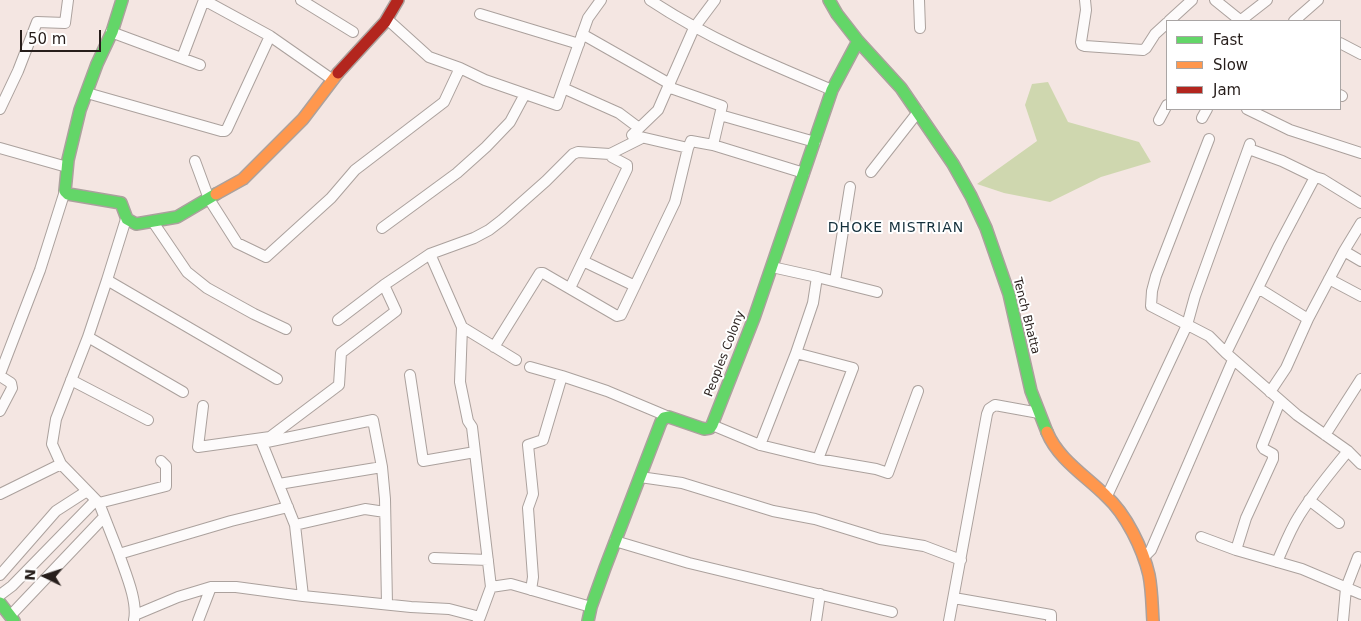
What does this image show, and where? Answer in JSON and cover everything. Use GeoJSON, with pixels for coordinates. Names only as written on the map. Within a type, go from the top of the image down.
{"type":"FeatureCollection","features":[{"type":"Feature","properties":{"kind":"street"},"geometry":{"type":"LineString","coordinates":[[0,109],[18,72],[37,22],[64,23],[68,0]]}},
{"type":"Feature","properties":{"kind":"street"},"geometry":{"type":"LineString","coordinates":[[0,411],[12,388],[11,383],[0,375],[40,270],[65,191],[72,141],[97,64],[112,32],[122,0]]}},
{"type":"Feature","properties":{"kind":"street"},"geometry":{"type":"LineString","coordinates":[[182,58],[204,0],[270,36],[333,80]]}},
{"type":"Feature","properties":{"kind":"street"},"geometry":{"type":"LineString","coordinates":[[301,0],[353,32]]}},
{"type":"Feature","properties":{"kind":"street"},"geometry":{"type":"LineString","coordinates":[[65,191],[68,194],[121,204],[126,219],[130,223],[153,222],[177,217],[243,179],[303,119],[342,68],[385,22],[398,0]]}},
{"type":"Feature","properties":{"kind":"street"},"geometry":{"type":"LineString","coordinates":[[387,19],[429,57],[460,68],[485,80],[557,105],[588,18],[601,0]]}},
{"type":"Feature","properties":{"kind":"street"},"geometry":{"type":"LineString","coordinates":[[650,0],[694,28],[756,58],[832,90]]}},
{"type":"Feature","properties":{"kind":"street"},"geometry":{"type":"LineString","coordinates":[[338,320],[384,285],[430,254],[474,238],[489,230],[546,181],[573,154],[578,152],[610,154],[640,133],[658,110],[694,28],[715,0]]}},
{"type":"Feature","properties":{"kind":"street","name":"Tench Bhatta"},"geometry":{"type":"LineString","coordinates":[[829,0],[858,41],[901,88],[953,164],[971,196],[986,228],[1009,294],[1031,391],[1048,436],[1064,458],[1108,496],[1122,513],[1144,557],[1149,577],[1153,621]]}},
{"type":"Feature","properties":{"kind":"street"},"geometry":{"type":"LineString","coordinates":[[919,0],[920,28]]}},
{"type":"Feature","properties":{"kind":"street"},"geometry":{"type":"LineString","coordinates":[[1085,0],[1086,10],[1081,42],[1085,46],[1143,50],[1155,34],[1166,24]]}},
{"type":"Feature","properties":{"kind":"street"},"geometry":{"type":"LineString","coordinates":[[1170,20],[1192,0]]}},
{"type":"Feature","properties":{"kind":"street"},"geometry":{"type":"LineString","coordinates":[[1215,0],[1239,20]]}},
{"type":"Feature","properties":{"kind":"street"},"geometry":{"type":"LineString","coordinates":[[1241,20],[1267,0]]}},
{"type":"Feature","properties":{"kind":"street"},"geometry":{"type":"LineString","coordinates":[[1295,20],[1309,0]]}},
{"type":"Feature","properties":{"kind":"street"},"geometry":{"type":"LineString","coordinates":[[1295,20],[1318,0]]}},
{"type":"Feature","properties":{"kind":"street"},"geometry":{"type":"LineString","coordinates":[[480,14],[581,39],[669,86],[722,106],[713,146]]}},
{"type":"Feature","properties":{"kind":"street"},"geometry":{"type":"LineString","coordinates":[[112,32],[200,65]]}},
{"type":"Feature","properties":{"kind":"street"},"geometry":{"type":"LineString","coordinates":[[87,93],[224,131],[227,129],[270,36]]}},
{"type":"Feature","properties":{"kind":"street","name":"Peoples Colony"},"geometry":{"type":"LineString","coordinates":[[712,425],[751,327],[832,90],[858,41]]}},
{"type":"Feature","properties":{"kind":"street"},"geometry":{"type":"LineString","coordinates":[[1341,44],[1361,54]]}},
{"type":"Feature","properties":{"kind":"street"},"geometry":{"type":"LineString","coordinates":[[195,161],[209,198],[237,243],[266,258],[331,198],[355,170],[444,102],[460,68]]}},
{"type":"Feature","properties":{"kind":"street"},"geometry":{"type":"LineString","coordinates":[[563,88],[619,113],[640,133],[688,148]]}},
{"type":"Feature","properties":{"kind":"street"},"geometry":{"type":"LineString","coordinates":[[382,228],[458,174],[510,122],[525,94]]}},
{"type":"Feature","properties":{"kind":"street"},"geometry":{"type":"LineString","coordinates":[[1159,120],[1166,107]]}},
{"type":"Feature","properties":{"kind":"street"},"geometry":{"type":"LineString","coordinates":[[1249,110],[1290,130],[1361,153]]}},
{"type":"Feature","properties":{"kind":"street"},"geometry":{"type":"LineString","coordinates":[[871,172],[918,112]]}},
{"type":"Feature","properties":{"kind":"street"},"geometry":{"type":"LineString","coordinates":[[720,115],[815,142]]}},
{"type":"Feature","properties":{"kind":"street"},"geometry":{"type":"LineString","coordinates":[[1209,140],[1156,276],[1152,291],[1152,306],[1209,336],[1229,357],[1280,401],[1348,450],[1361,464]]}},
{"type":"Feature","properties":{"kind":"street"},"geometry":{"type":"LineString","coordinates":[[494,347],[540,273],[619,317],[621,316],[675,202],[691,142],[713,146],[804,173]]}},
{"type":"Feature","properties":{"kind":"street"},"geometry":{"type":"LineString","coordinates":[[1108,496],[1187,325],[1250,146],[1322,179],[1361,203]]}},
{"type":"Feature","properties":{"kind":"street"},"geometry":{"type":"LineString","coordinates":[[0,148],[67,168]]}},
{"type":"Feature","properties":{"kind":"street"},"geometry":{"type":"LineString","coordinates":[[570,288],[628,169],[626,165],[610,154]]}},
{"type":"Feature","properties":{"kind":"street"},"geometry":{"type":"LineString","coordinates":[[1144,557],[1151,550],[1258,288],[1315,176]]}},
{"type":"Feature","properties":{"kind":"street"},"geometry":{"type":"LineString","coordinates":[[835,281],[850,186]]}},
{"type":"Feature","properties":{"kind":"street"},"geometry":{"type":"LineString","coordinates":[[126,219],[88,337],[56,420],[52,444],[61,464],[98,501],[133,595],[134,618],[178,597],[210,588],[236,588],[387,604],[449,608],[479,619],[491,588],[472,427],[468,421],[460,382],[462,327],[430,254]]}},
{"type":"Feature","properties":{"kind":"street"},"geometry":{"type":"LineString","coordinates":[[153,222],[186,272],[208,288],[254,314],[286,329]]}},
{"type":"Feature","properties":{"kind":"street"},"geometry":{"type":"LineString","coordinates":[[1270,392],[1286,368],[1308,319],[1361,223]]}},
{"type":"Feature","properties":{"kind":"street"},"geometry":{"type":"LineString","coordinates":[[1344,251],[1361,261]]}},
{"type":"Feature","properties":{"kind":"street"},"geometry":{"type":"LineString","coordinates":[[583,261],[635,286]]}},
{"type":"Feature","properties":{"kind":"street"},"geometry":{"type":"LineString","coordinates":[[772,267],[877,292]]}},
{"type":"Feature","properties":{"kind":"street"},"geometry":{"type":"LineString","coordinates":[[760,445],[796,353],[813,303],[817,277]]}},
{"type":"Feature","properties":{"kind":"street"},"geometry":{"type":"LineString","coordinates":[[1329,279],[1361,296]]}},
{"type":"Feature","properties":{"kind":"street"},"geometry":{"type":"LineString","coordinates":[[107,280],[277,379]]}},
{"type":"Feature","properties":{"kind":"street"},"geometry":{"type":"LineString","coordinates":[[262,443],[339,385],[341,353],[396,311],[384,285]]}},
{"type":"Feature","properties":{"kind":"street"},"geometry":{"type":"LineString","coordinates":[[1258,288],[1308,319]]}},
{"type":"Feature","properties":{"kind":"street"},"geometry":{"type":"LineString","coordinates":[[462,327],[516,360]]}},
{"type":"Feature","properties":{"kind":"street"},"geometry":{"type":"LineString","coordinates":[[88,337],[183,392]]}},
{"type":"Feature","properties":{"kind":"street"},"geometry":{"type":"LineString","coordinates":[[796,353],[853,368],[818,459]]}},
{"type":"Feature","properties":{"kind":"street"},"geometry":{"type":"LineString","coordinates":[[530,367],[607,392],[704,429],[710,428],[712,425],[760,445],[888,473],[918,391]]}},
{"type":"Feature","properties":{"kind":"street"},"geometry":{"type":"LineString","coordinates":[[410,375],[424,461],[475,452]]}},
{"type":"Feature","properties":{"kind":"street"},"geometry":{"type":"LineString","coordinates":[[531,590],[533,577],[528,508],[533,494],[528,445],[543,440],[562,376]]}},
{"type":"Feature","properties":{"kind":"street"},"geometry":{"type":"LineString","coordinates":[[1325,435],[1361,378]]}},
{"type":"Feature","properties":{"kind":"street"},"geometry":{"type":"LineString","coordinates":[[71,380],[148,420]]}},
{"type":"Feature","properties":{"kind":"street"},"geometry":{"type":"LineString","coordinates":[[1236,550],[1246,518],[1272,459],[1273,454],[1262,446],[1280,401]]}},
{"type":"Feature","properties":{"kind":"street"},"geometry":{"type":"LineString","coordinates":[[949,621],[989,409],[995,405],[1039,413]]}},
{"type":"Feature","properties":{"kind":"street"},"geometry":{"type":"LineString","coordinates":[[203,406],[198,447],[271,436]]}},
{"type":"Feature","properties":{"kind":"street"},"geometry":{"type":"LineString","coordinates":[[588,621],[591,607],[615,541],[661,422],[664,418],[669,417]]}},
{"type":"Feature","properties":{"kind":"street"},"geometry":{"type":"LineString","coordinates":[[262,443],[373,420],[382,467],[387,604]]}},
{"type":"Feature","properties":{"kind":"street"},"geometry":{"type":"LineString","coordinates":[[262,443],[295,526],[303,596]]}},
{"type":"Feature","properties":{"kind":"street"},"geometry":{"type":"LineString","coordinates":[[1277,562],[1290,532],[1309,500],[1348,450]]}},
{"type":"Feature","properties":{"kind":"street"},"geometry":{"type":"LineString","coordinates":[[0,595],[12,586],[98,501],[166,486],[166,466],[161,462]]}},
{"type":"Feature","properties":{"kind":"street"},"geometry":{"type":"LineString","coordinates":[[0,494],[61,464]]}},
{"type":"Feature","properties":{"kind":"street"},"geometry":{"type":"LineString","coordinates":[[279,484],[382,467]]}},
{"type":"Feature","properties":{"kind":"street"},"geometry":{"type":"LineString","coordinates":[[640,477],[682,483],[773,511],[815,519],[880,539],[924,546],[961,560]]}},
{"type":"Feature","properties":{"kind":"street"},"geometry":{"type":"LineString","coordinates":[[0,574],[56,510],[87,491]]}},
{"type":"Feature","properties":{"kind":"street"},"geometry":{"type":"LineString","coordinates":[[1309,500],[1339,522]]}},
{"type":"Feature","properties":{"kind":"street"},"geometry":{"type":"LineString","coordinates":[[119,554],[230,521],[288,507]]}},
{"type":"Feature","properties":{"kind":"street"},"geometry":{"type":"LineString","coordinates":[[295,526],[365,509],[385,512]]}},
{"type":"Feature","properties":{"kind":"street"},"geometry":{"type":"LineString","coordinates":[[0,603],[12,619],[104,517]]}},
{"type":"Feature","properties":{"kind":"street"},"geometry":{"type":"LineString","coordinates":[[1200,537],[1236,550],[1302,569],[1361,594]]}},
{"type":"Feature","properties":{"kind":"street"},"geometry":{"type":"LineString","coordinates":[[615,541],[689,563],[892,612]]}},
{"type":"Feature","properties":{"kind":"street"},"geometry":{"type":"LineString","coordinates":[[1342,621],[1346,588],[1358,556]]}},
{"type":"Feature","properties":{"kind":"street"},"geometry":{"type":"LineString","coordinates":[[434,558],[488,560]]}},
{"type":"Feature","properties":{"kind":"street"},"geometry":{"type":"LineString","coordinates":[[491,588],[511,584],[591,607]]}},
{"type":"Feature","properties":{"kind":"street"},"geometry":{"type":"LineString","coordinates":[[198,621],[210,588]]}},
{"type":"Feature","properties":{"kind":"street"},"geometry":{"type":"LineString","coordinates":[[816,621],[820,594]]}},
{"type":"Feature","properties":{"kind":"street"},"geometry":{"type":"LineString","coordinates":[[954,598],[1051,615],[1051,621]]}},
{"type":"Feature","properties":{"kind":"green space"},"geometry":{"type":"Polygon","coordinates":[[[1048,82],[1068,122],[1139,142],[1151,162],[1101,177],[1050,202],[1004,193],[977,184],[1037,141],[1025,105],[1032,84],[1048,82]]]}},
{"type":"Feature","properties":{"kind":"traffic: fast"},"geometry":{"type":"LineString","coordinates":[[122,0],[112,32],[97,64],[80,110],[68,160],[65,191],[68,194],[121,203],[127,219],[136,224],[177,217],[216,194]]}},
{"type":"Feature","properties":{"kind":"traffic: fast"},"geometry":{"type":"LineString","coordinates":[[829,0],[837,14],[858,41],[901,88],[953,164],[971,196],[986,228],[1009,294],[1031,391],[1047,432]]}},
{"type":"Feature","properties":{"kind":"traffic: fast"},"geometry":{"type":"LineString","coordinates":[[588,621],[605,568],[661,422],[664,418],[669,417],[704,429],[710,428],[712,425],[754,318],[832,90],[858,41]]}},
{"type":"Feature","properties":{"kind":"traffic: fast"},"geometry":{"type":"LineString","coordinates":[[0,603],[14,621]]}},
{"type":"Feature","properties":{"kind":"traffic: slow"},"geometry":{"type":"LineString","coordinates":[[216,194],[243,179],[303,119],[338,73]]}},
{"type":"Feature","properties":{"kind":"traffic: slow"},"geometry":{"type":"LineString","coordinates":[[1047,432],[1058,451],[1113,503],[1133,532],[1143,554],[1149,575],[1153,621]]}},
{"type":"Feature","properties":{"kind":"traffic: jam"},"geometry":{"type":"LineString","coordinates":[[338,73],[385,22],[398,0]]}},
{"type":"Feature","properties":{"kind":"district","name":"DHOKE MISTRIAN"},"geometry":{"type":"Point","coordinates":[896,228]}}]}
